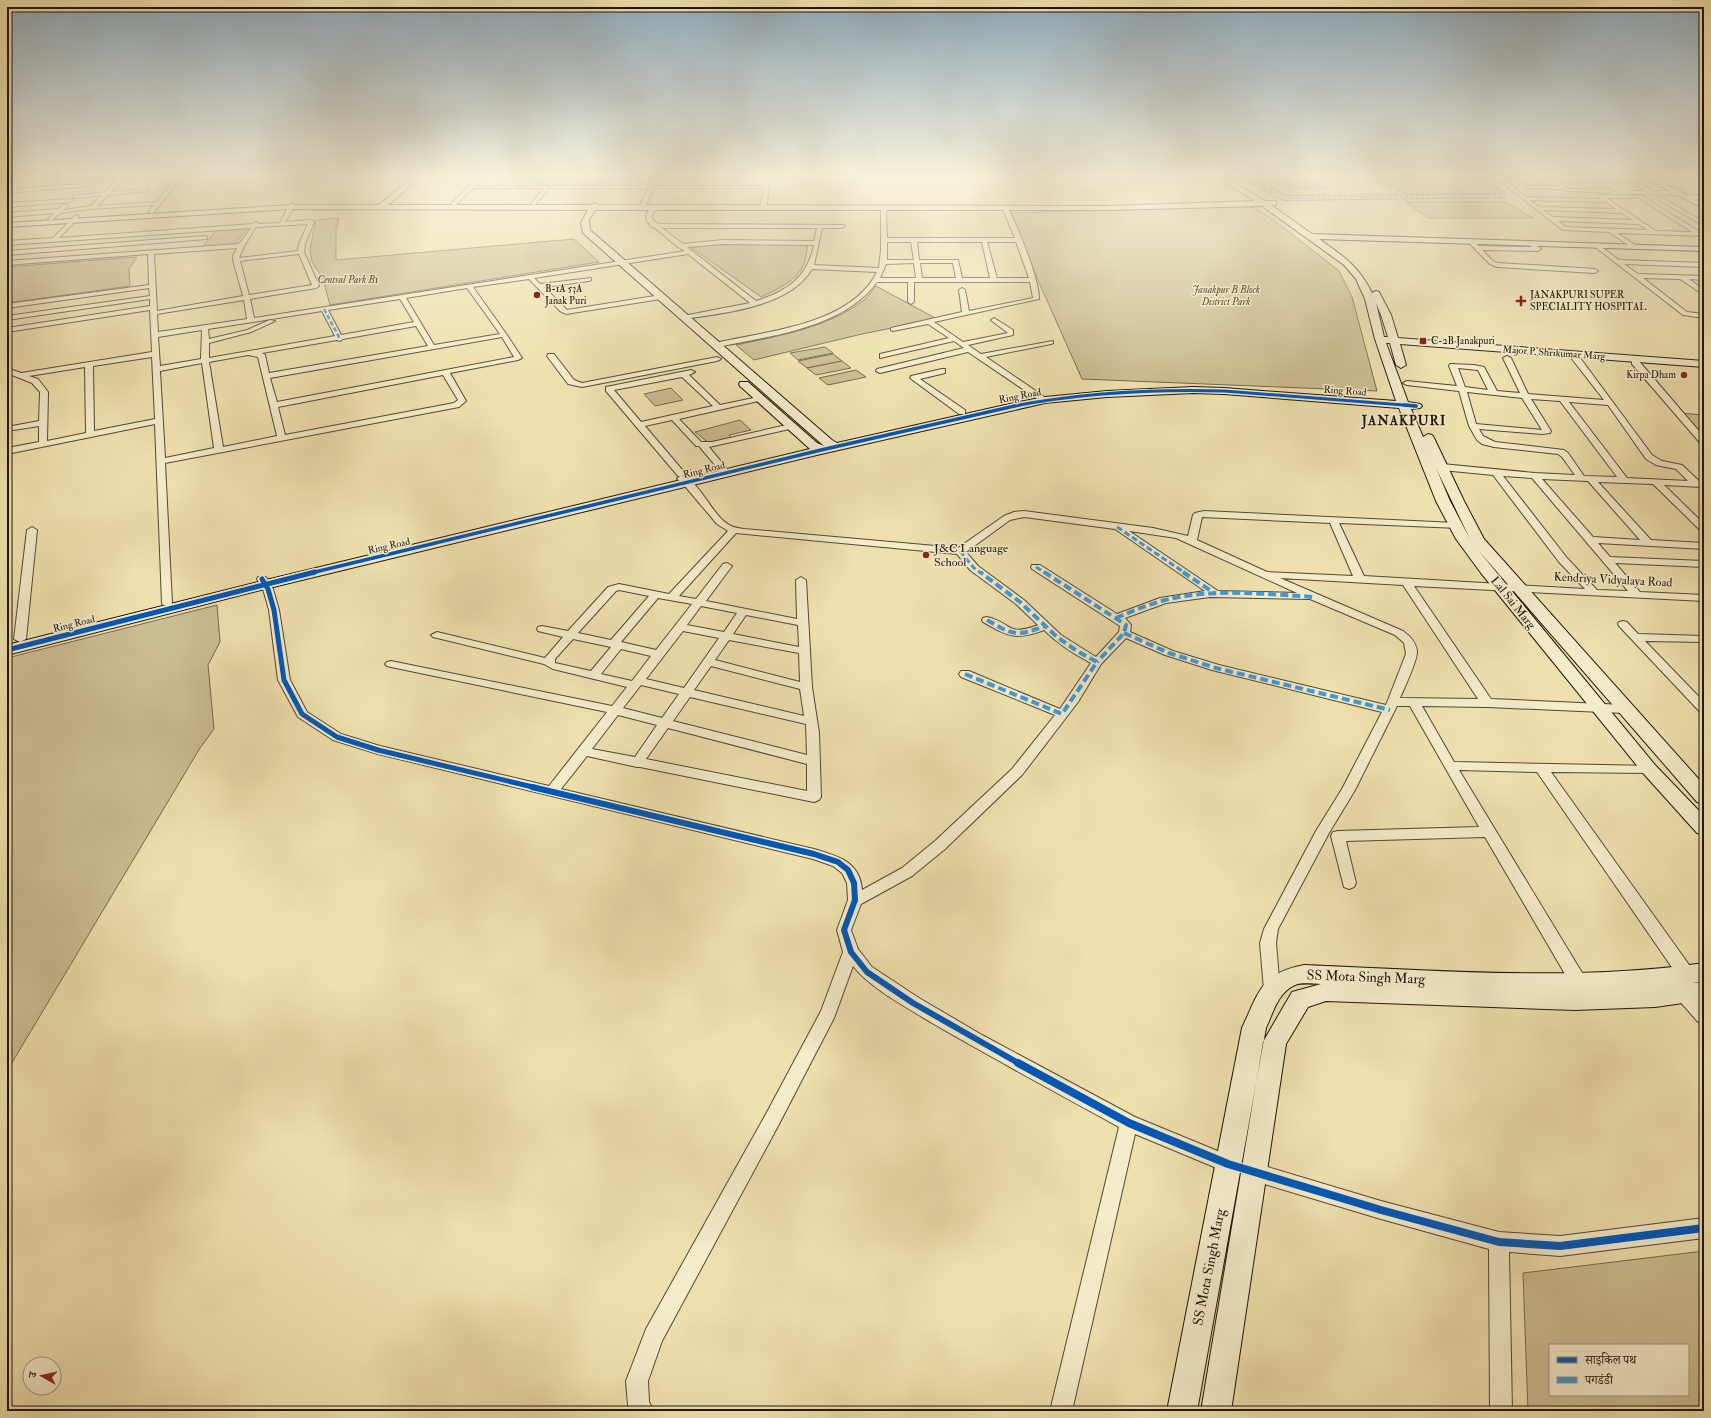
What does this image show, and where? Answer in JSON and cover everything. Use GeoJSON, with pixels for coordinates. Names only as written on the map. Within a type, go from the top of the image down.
{"type":"FeatureCollection","features":[{"type":"Feature","properties":{"kind":"street"},"geometry":{"type":"LineString","coordinates":[[7,242],[36,240]]}},
{"type":"Feature","properties":{"kind":"street"},"geometry":{"type":"LineString","coordinates":[[7,253],[176,240]]}},
{"type":"Feature","properties":{"kind":"street"},"geometry":{"type":"LineString","coordinates":[[199,247],[204,240]]}},
{"type":"Feature","properties":{"kind":"street"},"geometry":{"type":"LineString","coordinates":[[245,240],[236,256],[236,260],[247,298],[251,320]]}},
{"type":"Feature","properties":{"kind":"street"},"geometry":{"type":"LineString","coordinates":[[7,330],[247,298],[316,286],[302,252],[304,240]]}},
{"type":"Feature","properties":{"kind":"street"},"geometry":{"type":"LineString","coordinates":[[587,240],[662,297],[718,344],[824,447]]}},
{"type":"Feature","properties":{"kind":"street"},"geometry":{"type":"LineString","coordinates":[[672,240],[755,303]]}},
{"type":"Feature","properties":{"kind":"street"},"geometry":{"type":"LineString","coordinates":[[718,344],[797,327],[824,318],[845,308],[871,288],[876,280],[883,262],[883,240]]}},
{"type":"Feature","properties":{"kind":"street"},"geometry":{"type":"LineString","coordinates":[[914,240],[918,261],[919,280]]}},
{"type":"Feature","properties":{"kind":"street"},"geometry":{"type":"LineString","coordinates":[[984,240],[994,280]]}},
{"type":"Feature","properties":{"kind":"street"},"geometry":{"type":"LineString","coordinates":[[893,329],[1036,299],[1037,296],[1033,280],[1018,240]]}},
{"type":"Feature","properties":{"kind":"street","name":"Lal Sai Marg"},"geometry":{"type":"LineString","coordinates":[[1316,240],[1343,260],[1360,278],[1370,299],[1381,341],[1389,388],[1408,403],[1423,426],[1457,501],[1478,540],[1625,709],[1704,797]]}},
{"type":"Feature","properties":{"kind":"street","name":"Lal Sai Marg"},"geometry":{"type":"LineString","coordinates":[[1328,240],[1353,260],[1370,279],[1386,315],[1407,383],[1411,425],[1443,501],[1463,539],[1500,587],[1648,769],[1704,828]]}},
{"type":"Feature","properties":{"kind":"street"},"geometry":{"type":"LineString","coordinates":[[1446,240],[1704,249]]}},
{"type":"Feature","properties":{"kind":"street"},"geometry":{"type":"LineString","coordinates":[[1625,240],[1633,246]]}},
{"type":"Feature","properties":{"kind":"street"},"geometry":{"type":"LineString","coordinates":[[1470,241],[1492,263],[1497,265],[1595,271]]}},
{"type":"Feature","properties":{"kind":"street"},"geometry":{"type":"LineString","coordinates":[[680,246],[724,242],[816,243],[810,267],[796,284],[779,294],[755,303],[685,317]]}},
{"type":"Feature","properties":{"kind":"street"},"geometry":{"type":"LineString","coordinates":[[1477,248],[1538,249],[1531,243]]}},
{"type":"Feature","properties":{"kind":"street"},"geometry":{"type":"LineString","coordinates":[[1596,245],[1685,314],[1704,316]]}},
{"type":"Feature","properties":{"kind":"street"},"geometry":{"type":"LineString","coordinates":[[7,263],[241,246]]}},
{"type":"Feature","properties":{"kind":"street"},"geometry":{"type":"LineString","coordinates":[[151,252],[167,602]]}},
{"type":"Feature","properties":{"kind":"street"},"geometry":{"type":"LineString","coordinates":[[236,260],[302,252]]}},
{"type":"Feature","properties":{"kind":"street"},"geometry":{"type":"LineString","coordinates":[[155,335],[529,278],[688,252]]}},
{"type":"Feature","properties":{"kind":"street"},"geometry":{"type":"LineString","coordinates":[[954,254],[959,280]]}},
{"type":"Feature","properties":{"kind":"street"},"geometry":{"type":"LineString","coordinates":[[1343,260],[1353,260]]}},
{"type":"Feature","properties":{"kind":"street"},"geometry":{"type":"LineString","coordinates":[[883,262],[956,261]]}},
{"type":"Feature","properties":{"kind":"street"},"geometry":{"type":"LineString","coordinates":[[1618,262],[1704,265]]}},
{"type":"Feature","properties":{"kind":"street"},"geometry":{"type":"LineString","coordinates":[[617,263],[635,287],[647,300],[660,310]]}},
{"type":"Feature","properties":{"kind":"street"},"geometry":{"type":"LineString","coordinates":[[810,267],[881,270]]}},
{"type":"Feature","properties":{"kind":"street"},"geometry":{"type":"LineString","coordinates":[[1636,276],[1704,278]]}},
{"type":"Feature","properties":{"kind":"street"},"geometry":{"type":"LineString","coordinates":[[1681,277],[1704,294]]}},
{"type":"Feature","properties":{"kind":"street"},"geometry":{"type":"LineString","coordinates":[[529,278],[562,310],[566,312],[662,297]]}},
{"type":"Feature","properties":{"kind":"street"},"geometry":{"type":"LineString","coordinates":[[538,286],[589,279]]}},
{"type":"Feature","properties":{"kind":"street"},"geometry":{"type":"LineString","coordinates":[[876,280],[1033,280]]}},
{"type":"Feature","properties":{"kind":"street"},"geometry":{"type":"LineString","coordinates":[[911,280],[911,302]]}},
{"type":"Feature","properties":{"kind":"street"},"geometry":{"type":"LineString","coordinates":[[7,306],[153,286]]}},
{"type":"Feature","properties":{"kind":"street"},"geometry":{"type":"LineString","coordinates":[[274,405],[518,358],[504,335],[469,286]]}},
{"type":"Feature","properties":{"kind":"street"},"geometry":{"type":"LineString","coordinates":[[962,290],[966,314]]}},
{"type":"Feature","properties":{"kind":"street"},"geometry":{"type":"LineString","coordinates":[[7,318],[153,297]]}},
{"type":"Feature","properties":{"kind":"street"},"geometry":{"type":"LineString","coordinates":[[402,297],[432,347]]}},
{"type":"Feature","properties":{"kind":"street"},"geometry":{"type":"LineString","coordinates":[[324,309],[340,338]]}},
{"type":"Feature","properties":{"kind":"street"},"geometry":{"type":"LineString","coordinates":[[205,342],[249,331],[271,322],[278,316]]}},
{"type":"Feature","properties":{"kind":"street"},"geometry":{"type":"LineString","coordinates":[[963,344],[1011,334],[1011,331],[994,320]]}},
{"type":"Feature","properties":{"kind":"street"},"geometry":{"type":"LineString","coordinates":[[928,321],[1042,398]]}},
{"type":"Feature","properties":{"kind":"street"},"geometry":{"type":"LineString","coordinates":[[156,369],[417,324]]}},
{"type":"Feature","properties":{"kind":"street"},"geometry":{"type":"LineString","coordinates":[[205,328],[205,361],[219,450]]}},
{"type":"Feature","properties":{"kind":"street"},"geometry":{"type":"LineString","coordinates":[[267,376],[504,335]]}},
{"type":"Feature","properties":{"kind":"street"},"geometry":{"type":"LineString","coordinates":[[883,356],[955,339]]}},
{"type":"Feature","properties":{"kind":"street","name":"Major P. Shrikumar Marg"},"geometry":{"type":"LineString","coordinates":[[1381,341],[1704,367]]}},
{"type":"Feature","properties":{"kind":"street"},"geometry":{"type":"LineString","coordinates":[[981,356],[1051,342]]}},
{"type":"Feature","properties":{"kind":"street","name":"Major P. Shrikumar Marg"},"geometry":{"type":"LineString","coordinates":[[1394,342],[1704,364]]}},
{"type":"Feature","properties":{"kind":"street"},"geometry":{"type":"LineString","coordinates":[[702,345],[720,361]]}},
{"type":"Feature","properties":{"kind":"street"},"geometry":{"type":"LineString","coordinates":[[880,371],[970,349]]}},
{"type":"Feature","properties":{"kind":"street"},"geometry":{"type":"LineString","coordinates":[[22,375],[156,354]]}},
{"type":"Feature","properties":{"kind":"street"},"geometry":{"type":"LineString","coordinates":[[250,354],[261,355],[282,438]]}},
{"type":"Feature","properties":{"kind":"street"},"geometry":{"type":"LineString","coordinates":[[551,356],[570,382],[582,385],[720,361]]}},
{"type":"Feature","properties":{"kind":"street"},"geometry":{"type":"LineString","coordinates":[[1575,357],[1649,457],[1659,463],[1679,467],[1700,484]]}},
{"type":"Feature","properties":{"kind":"street"},"geometry":{"type":"LineString","coordinates":[[1473,426],[1548,431],[1525,396],[1507,358]]}},
{"type":"Feature","properties":{"kind":"street"},"geometry":{"type":"LineString","coordinates":[[720,361],[684,374],[610,389],[683,479],[720,522],[728,528],[792,537],[960,551],[985,532],[1014,515],[1024,514],[1154,531],[1179,536],[1192,541],[1314,597],[1398,633],[1406,638],[1412,646],[1412,654],[1392,706],[1348,790],[1323,831],[1271,929],[1268,943],[1272,990]]}},
{"type":"Feature","properties":{"kind":"street"},"geometry":{"type":"LineString","coordinates":[[1635,362],[1704,442]]}},
{"type":"Feature","properties":{"kind":"street"},"geometry":{"type":"LineString","coordinates":[[89,364],[90,434]]}},
{"type":"Feature","properties":{"kind":"street"},"geometry":{"type":"LineString","coordinates":[[1494,393],[1481,369],[1474,367],[1454,366],[1453,368],[1462,389],[1473,426],[1480,438],[1487,444],[1561,452],[1648,543]]}},
{"type":"Feature","properties":{"kind":"street"},"geometry":{"type":"LineString","coordinates":[[7,370],[35,381],[44,392],[43,444]]}},
{"type":"Feature","properties":{"kind":"street"},"geometry":{"type":"LineString","coordinates":[[942,371],[914,378],[962,412]]}},
{"type":"Feature","properties":{"kind":"street"},"geometry":{"type":"LineString","coordinates":[[160,461],[461,403],[462,401],[446,373]]}},
{"type":"Feature","properties":{"kind":"street"},"geometry":{"type":"LineString","coordinates":[[684,374],[718,407]]}},
{"type":"Feature","properties":{"kind":"street"},"geometry":{"type":"LineString","coordinates":[[739,379],[791,426],[824,447]]}},
{"type":"Feature","properties":{"kind":"street"},"geometry":{"type":"LineString","coordinates":[[1407,383],[1563,400],[1610,403]]}},
{"type":"Feature","properties":{"kind":"street"},"geometry":{"type":"LineString","coordinates":[[1347,398],[1366,395],[1389,388]]}},
{"type":"Feature","properties":{"kind":"street","name":"Ring Road"},"geometry":{"type":"LineString","coordinates":[[7,650],[264,582],[723,469],[824,447],[962,412],[1042,398],[1223,389],[1408,403]]}},
{"type":"Feature","properties":{"kind":"street"},"geometry":{"type":"LineString","coordinates":[[640,425],[760,398]]}},
{"type":"Feature","properties":{"kind":"street","name":"Ring Road"},"geometry":{"type":"LineString","coordinates":[[683,479],[1042,398]]}},
{"type":"Feature","properties":{"kind":"street"},"geometry":{"type":"LineString","coordinates":[[1347,398],[1384,407],[1411,425]]}},
{"type":"Feature","properties":{"kind":"street"},"geometry":{"type":"LineString","coordinates":[[1563,400],[1624,480]]}},
{"type":"Feature","properties":{"kind":"street"},"geometry":{"type":"LineString","coordinates":[[674,417],[723,469]]}},
{"type":"Feature","properties":{"kind":"street"},"geometry":{"type":"LineString","coordinates":[[7,451],[159,421]]}},
{"type":"Feature","properties":{"kind":"street"},"geometry":{"type":"LineString","coordinates":[[7,429],[44,423]]}},
{"type":"Feature","properties":{"kind":"street"},"geometry":{"type":"LineString","coordinates":[[702,445],[712,445],[791,426]]}},
{"type":"Feature","properties":{"kind":"street"},"geometry":{"type":"LineString","coordinates":[[1442,468],[1535,476],[1700,484]]}},
{"type":"Feature","properties":{"kind":"street"},"geometry":{"type":"LineString","coordinates":[[1496,472],[1563,560],[1594,593]]}},
{"type":"Feature","properties":{"kind":"street"},"geometry":{"type":"LineString","coordinates":[[1535,476],[1637,595]]}},
{"type":"Feature","properties":{"kind":"street"},"geometry":{"type":"LineString","coordinates":[[1656,482],[1704,529]]}},
{"type":"Feature","properties":{"kind":"street"},"geometry":{"type":"LineString","coordinates":[[1192,541],[1196,519],[1198,515],[1204,514],[1456,526]]}},
{"type":"Feature","properties":{"kind":"street"},"geometry":{"type":"LineString","coordinates":[[1333,520],[1360,579]]}},
{"type":"Feature","properties":{"kind":"street"},"geometry":{"type":"LineString","coordinates":[[1117,527],[1214,593]]}},
{"type":"Feature","properties":{"kind":"street"},"geometry":{"type":"LineString","coordinates":[[20,639],[32,530]]}},
{"type":"Feature","properties":{"kind":"street"},"geometry":{"type":"LineString","coordinates":[[672,597],[734,530]]}},
{"type":"Feature","properties":{"kind":"street"},"geometry":{"type":"LineString","coordinates":[[1590,540],[1704,546]]}},
{"type":"Feature","properties":{"kind":"street"},"geometry":{"type":"LineString","coordinates":[[960,551],[974,568],[1020,602],[1045,626],[1067,644],[1097,662]]}},
{"type":"Feature","properties":{"kind":"street"},"geometry":{"type":"LineString","coordinates":[[1607,560],[1704,564]]}},
{"type":"Feature","properties":{"kind":"street"},"geometry":{"type":"LineString","coordinates":[[552,792],[727,566]]}},
{"type":"Feature","properties":{"kind":"street"},"geometry":{"type":"LineString","coordinates":[[855,900],[907,872],[940,845],[1017,772],[1062,714],[1097,662],[1124,633],[1126,624],[1036,567]]}},
{"type":"Feature","properties":{"kind":"street","name":"Kendriya Vidyalaya Road"},"geometry":{"type":"LineString","coordinates":[[1264,574],[1704,598]]}},
{"type":"Feature","properties":{"kind":"street"},"geometry":{"type":"LineString","coordinates":[[583,751],[814,797],[812,722],[806,687],[800,580]]}},
{"type":"Feature","properties":{"kind":"street"},"geometry":{"type":"LineString","coordinates":[[264,582],[274,610],[284,680],[302,714],[337,736],[378,750],[806,852],[838,862],[848,870],[854,883],[855,900],[844,930],[851,952],[867,972],[913,1003],[976,1040],[1129,1123],[1228,1164],[1381,1210],[1499,1242],[1560,1246],[1704,1228]]}},
{"type":"Feature","properties":{"kind":"street","name":"Ring Road"},"geometry":{"type":"LineString","coordinates":[[7,642],[167,602],[264,582]]}},
{"type":"Feature","properties":{"kind":"street"},"geometry":{"type":"LineString","coordinates":[[1406,582],[1487,704]]}},
{"type":"Feature","properties":{"kind":"street"},"geometry":{"type":"LineString","coordinates":[[548,662],[612,589],[619,588],[656,594],[803,623]]}},
{"type":"Feature","properties":{"kind":"street"},"geometry":{"type":"LineString","coordinates":[[1116,618],[1136,608],[1157,601],[1188,595],[1214,593],[1314,597]]}},
{"type":"Feature","properties":{"kind":"street"},"geometry":{"type":"LineString","coordinates":[[593,676],[656,594]]}},
{"type":"Feature","properties":{"kind":"street"},"geometry":{"type":"LineString","coordinates":[[638,763],[744,611]]}},
{"type":"Feature","properties":{"kind":"street"},"geometry":{"type":"LineString","coordinates":[[987,620],[1006,631],[1018,635],[1045,626]]}},
{"type":"Feature","properties":{"kind":"street"},"geometry":{"type":"LineString","coordinates":[[1623,624],[1704,709]]}},
{"type":"Feature","properties":{"kind":"street"},"geometry":{"type":"LineString","coordinates":[[680,626],[804,651]]}},
{"type":"Feature","properties":{"kind":"street"},"geometry":{"type":"LineString","coordinates":[[542,629],[659,654]]}},
{"type":"Feature","properties":{"kind":"street"},"geometry":{"type":"LineString","coordinates":[[1124,633],[1169,653],[1198,663],[1392,706],[1415,704],[1487,704],[1625,709]]}},
{"type":"Feature","properties":{"kind":"street"},"geometry":{"type":"LineString","coordinates":[[437,635],[548,662],[557,667],[593,676],[688,693],[812,722]]}},
{"type":"Feature","properties":{"kind":"street"},"geometry":{"type":"LineString","coordinates":[[1635,637],[1696,638],[1704,649]]}},
{"type":"Feature","properties":{"kind":"street"},"geometry":{"type":"LineString","coordinates":[[708,662],[806,687]]}},
{"type":"Feature","properties":{"kind":"street"},"geometry":{"type":"LineString","coordinates":[[391,664],[614,710],[814,761]]}},
{"type":"Feature","properties":{"kind":"street"},"geometry":{"type":"LineString","coordinates":[[965,674],[1062,714]]}},
{"type":"Feature","properties":{"kind":"street"},"geometry":{"type":"LineString","coordinates":[[1415,704],[1578,981]]}},
{"type":"Feature","properties":{"kind":"street"},"geometry":{"type":"LineString","coordinates":[[1451,766],[1648,769]]}},
{"type":"Feature","properties":{"kind":"street"},"geometry":{"type":"LineString","coordinates":[[1541,768],[1694,982],[1704,1017]]}},
{"type":"Feature","properties":{"kind":"street"},"geometry":{"type":"LineString","coordinates":[[1323,831],[1338,836],[1489,832]]}},
{"type":"Feature","properties":{"kind":"street"},"geometry":{"type":"LineString","coordinates":[[1338,836],[1349,883]]}},
{"type":"Feature","properties":{"kind":"street"},"geometry":{"type":"LineString","coordinates":[[643,1411],[639,1406],[637,1380],[652,1336],[772,1120],[828,1013],[851,952]]}},
{"type":"Feature","properties":{"kind":"street","name":"SS Mota Singh Marg"},"geometry":{"type":"LineString","coordinates":[[1182,1411],[1254,1028],[1272,990],[1289,977],[1304,974],[1542,984],[1578,981],[1694,982]]}},
{"type":"Feature","properties":{"kind":"street","name":"SS Mota Singh Marg"},"geometry":{"type":"LineString","coordinates":[[1216,1411],[1275,1042],[1300,999],[1326,992],[1575,1000],[1655,997],[1694,982]]}},
{"type":"Feature","properties":{"kind":"street"},"geometry":{"type":"LineString","coordinates":[[1061,1411],[1129,1123]]}},
{"type":"Feature","properties":{"kind":"street"},"geometry":{"type":"LineString","coordinates":[[1499,1242],[1501,1411]]}},
{"type":"Feature","properties":{"kind":"green space"},"geometry":{"type":"Polygon","coordinates":[[[208,240],[238,240],[235,244],[202,248],[208,240]]]}},
{"type":"Feature","properties":{"kind":"green space","name":"Central Park B1"},"geometry":{"type":"Polygon","coordinates":[[[312,240],[336,240],[336,260],[561,240],[575,240],[599,262],[330,305],[323,279],[312,262],[310,249],[312,240]]]}},
{"type":"Feature","properties":{"kind":"green space","name":"Janakpur B Block District Park"},"geometry":{"type":"Polygon","coordinates":[[[1022,240],[1300,240],[1339,271],[1352,297],[1377,391],[1082,379],[1022,240]]]}},
{"type":"Feature","properties":{"kind":"green space"},"geometry":{"type":"Polygon","coordinates":[[[808,244],[806,257],[801,270],[786,284],[761,297],[692,248],[705,245],[808,244]]]}},
{"type":"Feature","properties":{"kind":"green space"},"geometry":{"type":"Polygon","coordinates":[[[137,257],[129,269],[130,286],[7,303],[7,267],[137,257]]]}},
{"type":"Feature","properties":{"kind":"green space"},"geometry":{"type":"Polygon","coordinates":[[[876,286],[937,319],[862,334],[754,360],[736,345],[786,334],[820,324],[836,317],[864,300],[876,286]]]}},
{"type":"Feature","properties":{"kind":"green space"},"geometry":{"type":"Polygon","coordinates":[[[825,347],[833,353],[798,360],[790,353],[825,347]]]}},
{"type":"Feature","properties":{"kind":"green space"},"geometry":{"type":"Polygon","coordinates":[[[833,354],[842,361],[807,368],[798,361],[833,354]]]}},
{"type":"Feature","properties":{"kind":"green space"},"geometry":{"type":"Polygon","coordinates":[[[842,361],[851,368],[816,375],[807,368],[842,361]]]}},
{"type":"Feature","properties":{"kind":"green space"},"geometry":{"type":"Polygon","coordinates":[[[856,370],[866,377],[828,385],[819,378],[856,370]]]}},
{"type":"Feature","properties":{"kind":"green space"},"geometry":{"type":"Polygon","coordinates":[[[671,388],[683,400],[655,406],[644,394],[671,388]]]}},
{"type":"Feature","properties":{"kind":"green space"},"geometry":{"type":"Polygon","coordinates":[[[1679,413],[1704,415],[1704,440],[1679,413]]]}},
{"type":"Feature","properties":{"kind":"green space"},"geometry":{"type":"Polygon","coordinates":[[[740,420],[751,430],[729,435],[732,439],[710,444],[695,432],[740,420]]]}},
{"type":"Feature","properties":{"kind":"green space"},"geometry":{"type":"Polygon","coordinates":[[[217,605],[220,642],[208,665],[214,729],[200,748],[7,1071],[7,658],[217,605]]]}},
{"type":"Feature","properties":{"kind":"green space"},"geometry":{"type":"Polygon","coordinates":[[[1704,1251],[1704,1411],[1528,1411],[1523,1273],[1704,1251]]]}},
{"type":"Feature","properties":{"kind":"marked path"},"geometry":{"type":"LineString","coordinates":[[324,309],[340,339]]}},
{"type":"Feature","properties":{"kind":"marked path"},"geometry":{"type":"LineString","coordinates":[[1117,527],[1214,593]]}},
{"type":"Feature","properties":{"kind":"marked path"},"geometry":{"type":"LineString","coordinates":[[960,551],[974,568],[1020,602],[1057,637],[1077,651],[1097,662],[1062,714],[965,674]]}},
{"type":"Feature","properties":{"kind":"marked path"},"geometry":{"type":"LineString","coordinates":[[1036,567],[1126,625],[1124,633],[1097,662]]}},
{"type":"Feature","properties":{"kind":"marked path"},"geometry":{"type":"LineString","coordinates":[[1116,618],[1141,607],[1165,600],[1189,596],[1237,593],[1314,597]]}},
{"type":"Feature","properties":{"kind":"marked path"},"geometry":{"type":"LineString","coordinates":[[987,620],[1015,634],[1021,634],[1045,626]]}},
{"type":"Feature","properties":{"kind":"marked path"},"geometry":{"type":"LineString","coordinates":[[1124,633],[1169,653],[1216,668],[1390,710]]}},
{"type":"Feature","properties":{"kind":"cycle path"},"geometry":{"type":"LineString","coordinates":[[7,650],[266,584],[821,450],[1045,400],[1107,394],[1193,390],[1224,391],[1416,406]]}},
{"type":"Feature","properties":{"kind":"cycle path"},"geometry":{"type":"LineString","coordinates":[[262,579],[268,589],[274,610],[284,680],[302,714],[337,737],[378,750],[814,854],[838,862],[848,870],[854,883],[855,900],[844,930],[851,952],[867,972],[913,1003],[976,1040],[1129,1123],[1228,1164],[1381,1210],[1499,1242],[1560,1246],[1704,1228]]}},
{"type":"Feature","properties":{"kind":"place","name":"B-1A 53A Janak Puri"},"geometry":{"type":"Point","coordinates":[537,295]}},
{"type":"Feature","properties":{"kind":"place","name":"JANAKPURI SUPER SPECIALITY HOSPITAL"},"geometry":{"type":"Point","coordinates":[1521,301]}},
{"type":"Feature","properties":{"kind":"place","name":"C-2B Janakpuri"},"geometry":{"type":"Point","coordinates":[1423,341]}},
{"type":"Feature","properties":{"kind":"place","name":"Kirpa Dham"},"geometry":{"type":"Point","coordinates":[1684,375]}},
{"type":"Feature","properties":{"kind":"place","name":"J&C Language School"},"geometry":{"type":"Point","coordinates":[926,555]}},
{"type":"Feature","properties":{"kind":"district","name":"JANAKPURI"},"geometry":{"type":"Point","coordinates":[1404,421]}}]}
